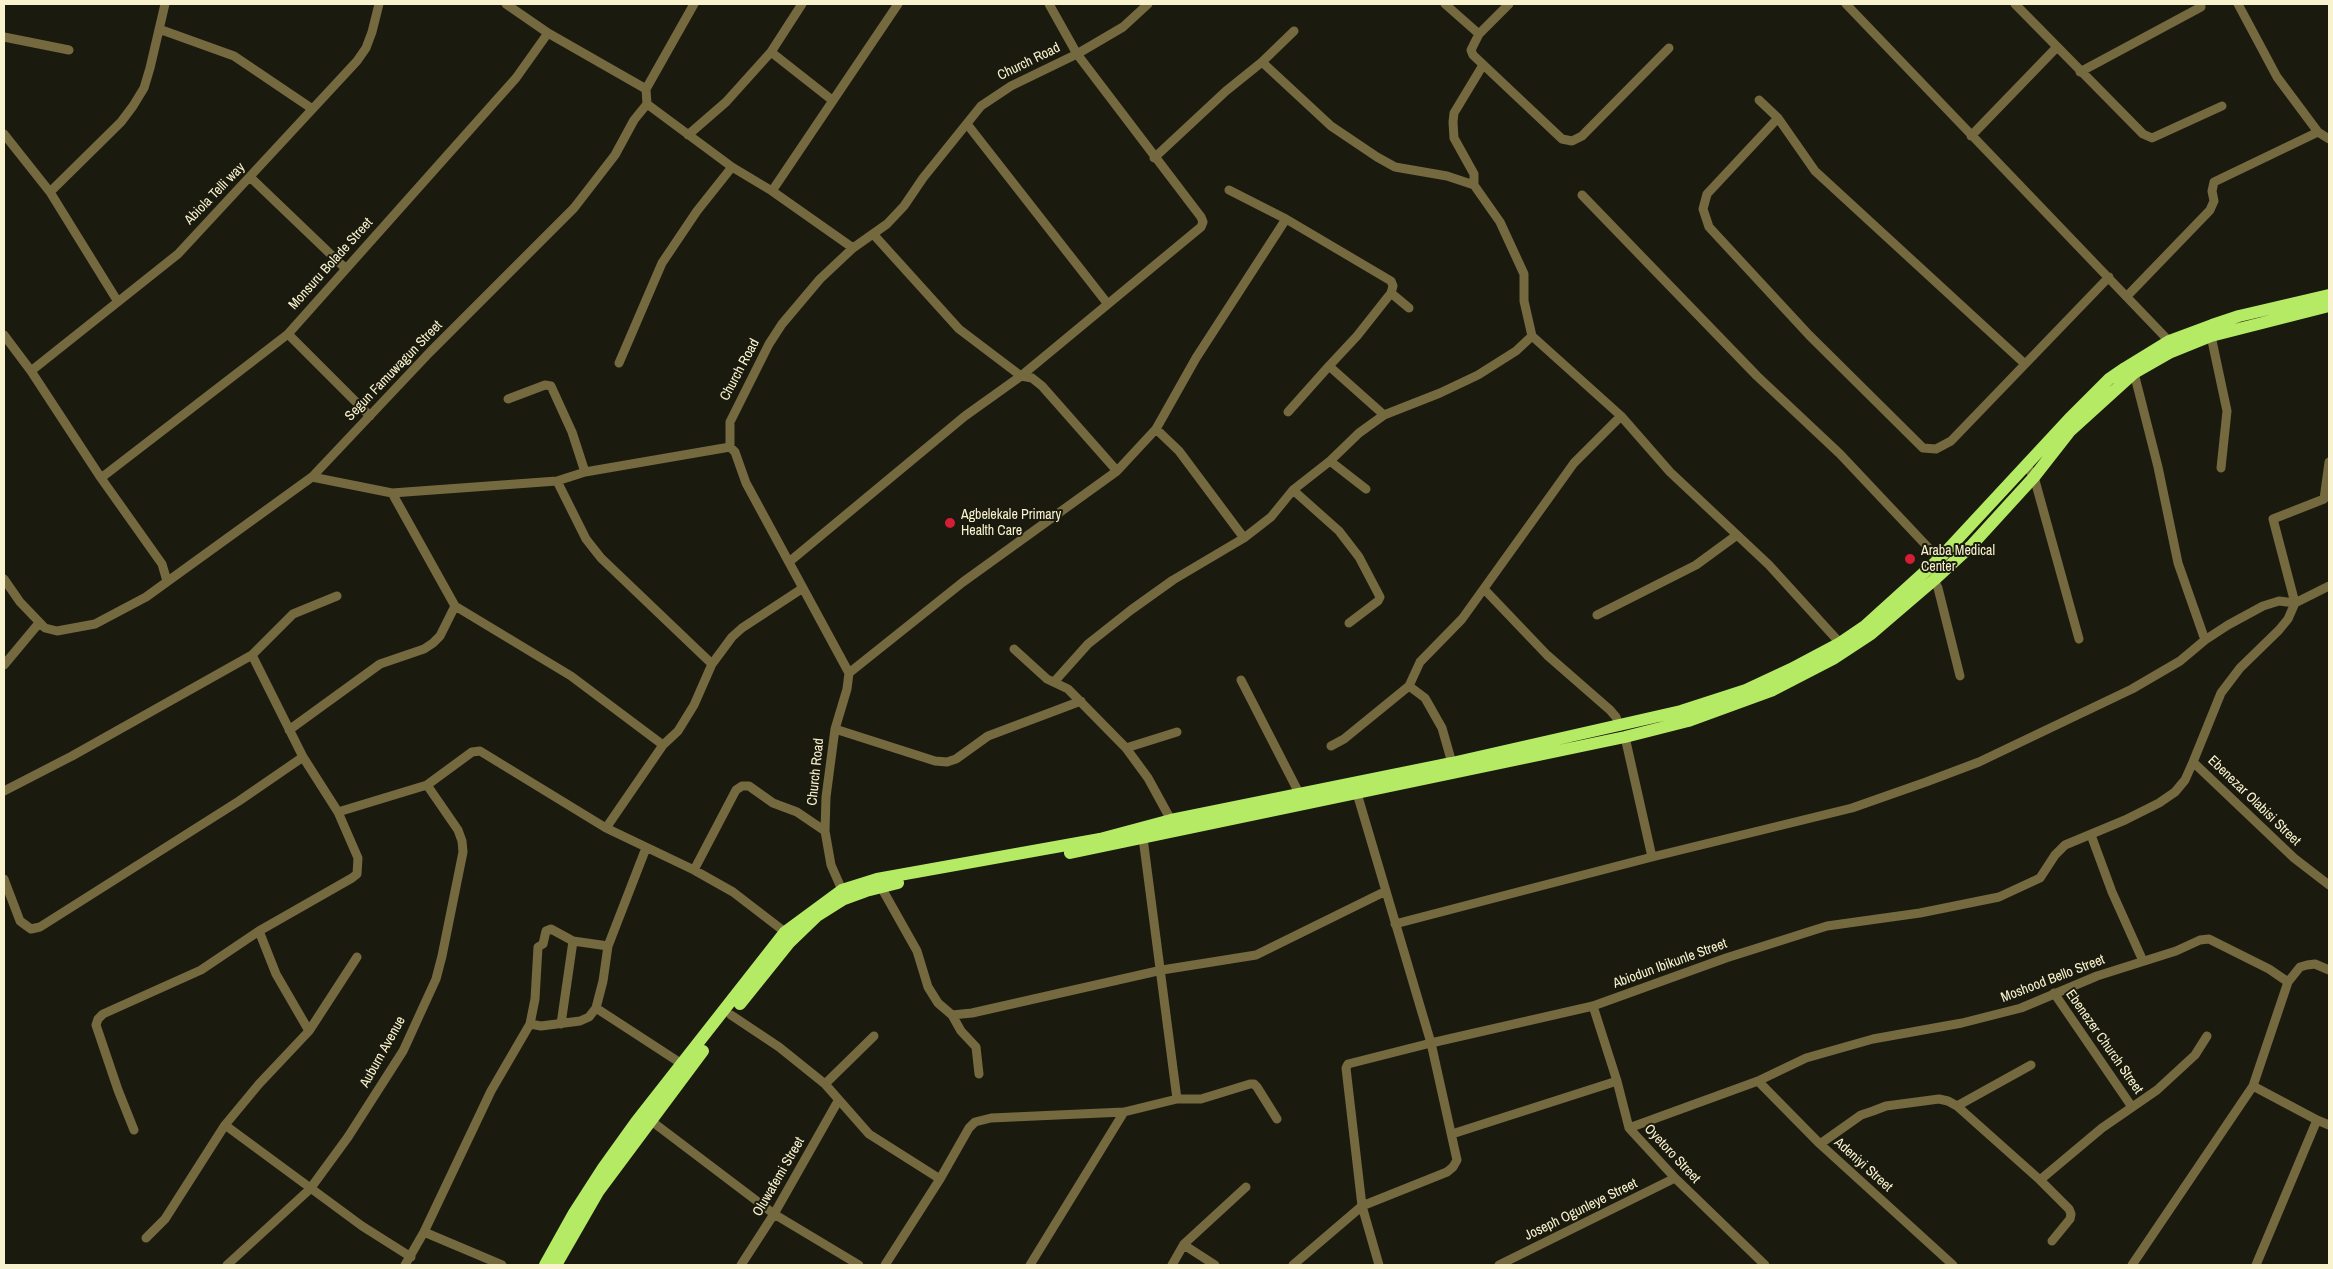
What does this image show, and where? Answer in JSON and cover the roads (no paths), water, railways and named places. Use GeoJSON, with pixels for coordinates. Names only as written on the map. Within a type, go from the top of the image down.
{"type":"FeatureCollection","features":[{"type":"Feature","properties":{"kind":"main road"},"geometry":{"type":"LineString","coordinates":[[545,1265],[574,1213],[603,1168],[785,932],[842,890],[877,878],[1100,838],[1171,820],[1299,793],[1355,788],[1622,731],[1729,696],[1791,669],[1840,643],[1872,620],[1939,559],[2069,419],[2109,379],[2169,341],[2239,316],[2329,295]]}},
{"type":"Feature","properties":{"kind":"main road"},"geometry":{"type":"LineString","coordinates":[[556,1265],[598,1192],[650,1120],[731,1015],[801,930],[844,899],[881,886],[1102,847],[1355,788],[1452,763],[1622,731],[1688,721],[1730,707],[1804,675],[1871,634],[1971,546],[2034,477],[2070,431],[2134,373],[2169,353],[2211,336],[2329,306]]}},
{"type":"Feature","properties":{"kind":"street"},"geometry":{"type":"LineString","coordinates":[[50,192],[121,122],[144,88],[164,4]]}},
{"type":"Feature","properties":{"kind":"street","name":"Abiola Telli way"},"geometry":{"type":"LineString","coordinates":[[31,372],[178,254],[250,178],[311,108],[357,61],[366,48],[379,4]]}},
{"type":"Feature","properties":{"kind":"street"},"geometry":{"type":"LineString","coordinates":[[506,4],[548,33],[646,89]]}},
{"type":"Feature","properties":{"kind":"street"},"geometry":{"type":"LineString","coordinates":[[694,4],[646,89],[647,104],[732,167],[772,191],[853,248]]}},
{"type":"Feature","properties":{"kind":"street"},"geometry":{"type":"LineString","coordinates":[[688,135],[726,102],[771,52],[802,4]]}},
{"type":"Feature","properties":{"kind":"street"},"geometry":{"type":"LineString","coordinates":[[772,191],[898,4]]}},
{"type":"Feature","properties":{"kind":"street"},"geometry":{"type":"LineString","coordinates":[[789,562],[965,416],[1021,376],[1201,227],[1203,222],[1077,54],[1049,4]]}},
{"type":"Feature","properties":{"kind":"street","name":"Church Road"},"geometry":{"type":"LineString","coordinates":[[842,890],[831,865],[825,831],[826,798],[835,729],[847,689],[849,673],[746,483],[735,452],[730,448],[730,422],[769,344],[782,324],[812,288],[853,248],[874,234],[904,206],[923,178],[981,106],[992,96],[1077,54],[1122,28],[1148,4]]}},
{"type":"Feature","properties":{"kind":"street"},"geometry":{"type":"LineString","coordinates":[[1445,4],[1479,34]]}},
{"type":"Feature","properties":{"kind":"street"},"geometry":{"type":"LineString","coordinates":[[1509,4],[1479,34],[1472,50],[1473,55],[1562,139],[1572,141],[1582,136],[1669,48]]}},
{"type":"Feature","properties":{"kind":"street"},"geometry":{"type":"LineString","coordinates":[[1846,4],[2169,341]]}},
{"type":"Feature","properties":{"kind":"street"},"geometry":{"type":"LineString","coordinates":[[2015,4],[2143,134],[2152,138],[2222,106]]}},
{"type":"Feature","properties":{"kind":"street"},"geometry":{"type":"LineString","coordinates":[[2238,4],[2276,77],[2318,132],[2329,139]]}},
{"type":"Feature","properties":{"kind":"street"},"geometry":{"type":"LineString","coordinates":[[2080,72],[2201,7]]}},
{"type":"Feature","properties":{"kind":"street"},"geometry":{"type":"LineString","coordinates":[[159,29],[234,56],[311,108]]}},
{"type":"Feature","properties":{"kind":"street"},"geometry":{"type":"LineString","coordinates":[[1154,158],[1294,31]]}},
{"type":"Feature","properties":{"kind":"street","name":"Monsuru Bolade Street"},"geometry":{"type":"LineString","coordinates":[[101,478],[288,334],[516,78],[548,33]]}},
{"type":"Feature","properties":{"kind":"street"},"geometry":{"type":"LineString","coordinates":[[4,37],[69,50]]}},
{"type":"Feature","properties":{"kind":"street"},"geometry":{"type":"LineString","coordinates":[[1971,136],[2057,47]]}},
{"type":"Feature","properties":{"kind":"street"},"geometry":{"type":"LineString","coordinates":[[771,52],[832,100]]}},
{"type":"Feature","properties":{"kind":"street"},"geometry":{"type":"LineString","coordinates":[[1262,62],[1331,126],[1377,157],[1395,167],[1447,176],[1474,185]]}},
{"type":"Feature","properties":{"kind":"street"},"geometry":{"type":"LineString","coordinates":[[1483,65],[1454,113],[1454,138],[1474,174],[1474,185],[1500,222],[1524,274],[1524,301],[1532,336],[1620,416],[1670,472],[1769,565],[1840,643]]}},
{"type":"Feature","properties":{"kind":"street"},"geometry":{"type":"LineString","coordinates":[[1759,100],[1778,118],[1815,172],[2025,364]]}},
{"type":"Feature","properties":{"kind":"street","name":"Segun Famuwagun Street"},"geometry":{"type":"LineString","coordinates":[[39,623],[45,628],[57,630],[95,624],[146,596],[312,477],[430,352],[574,208],[615,155],[634,120],[647,104]]}},
{"type":"Feature","properties":{"kind":"street"},"geometry":{"type":"LineString","coordinates":[[1778,118],[1707,194],[1703,209],[1709,226],[1822,348],[1923,448],[1936,449],[1951,441],[2109,277]]}},
{"type":"Feature","properties":{"kind":"street"},"geometry":{"type":"LineString","coordinates":[[967,124],[1107,303]]}},
{"type":"Feature","properties":{"kind":"street"},"geometry":{"type":"LineString","coordinates":[[2127,296],[2210,210],[2214,201],[2212,191],[2214,182],[2318,132]]}},
{"type":"Feature","properties":{"kind":"street"},"geometry":{"type":"LineString","coordinates":[[4,134],[50,192],[118,302]]}},
{"type":"Feature","properties":{"kind":"street"},"geometry":{"type":"LineString","coordinates":[[619,363],[662,263],[697,211],[732,167]]}},
{"type":"Feature","properties":{"kind":"street"},"geometry":{"type":"LineString","coordinates":[[250,178],[345,268]]}},
{"type":"Feature","properties":{"kind":"street"},"geometry":{"type":"LineString","coordinates":[[1229,190],[1286,219],[1391,281],[1393,286],[1391,293],[1357,336],[1288,412]]}},
{"type":"Feature","properties":{"kind":"street"},"geometry":{"type":"LineString","coordinates":[[1582,195],[1757,376],[1840,454],[1939,559]]}},
{"type":"Feature","properties":{"kind":"street"},"geometry":{"type":"LineString","coordinates":[[849,673],[963,582],[1117,471],[1156,429],[1196,358],[1286,219]]}},
{"type":"Feature","properties":{"kind":"street"},"geometry":{"type":"LineString","coordinates":[[874,234],[959,329],[1021,376],[1032,378],[1042,386],[1117,471]]}},
{"type":"Feature","properties":{"kind":"street"},"geometry":{"type":"LineString","coordinates":[[1391,293],[1409,308]]}},
{"type":"Feature","properties":{"kind":"street"},"geometry":{"type":"LineString","coordinates":[[288,334],[370,416]]}},
{"type":"Feature","properties":{"kind":"street"},"geometry":{"type":"LineString","coordinates":[[4,335],[162,564],[167,580]]}},
{"type":"Feature","properties":{"kind":"street"},"geometry":{"type":"LineString","coordinates":[[1054,682],[1088,644],[1131,610],[1173,580],[1244,538],[1271,517],[1293,490],[1330,461],[1359,433],[1384,415],[1440,393],[1478,375],[1516,351],[1532,336]]}},
{"type":"Feature","properties":{"kind":"street"},"geometry":{"type":"LineString","coordinates":[[2211,336],[2227,411],[2221,468]]}},
{"type":"Feature","properties":{"kind":"street"},"geometry":{"type":"LineString","coordinates":[[1329,366],[1384,415]]}},
{"type":"Feature","properties":{"kind":"street"},"geometry":{"type":"LineString","coordinates":[[2134,373],[2158,467],[2178,563],[2205,640]]}},
{"type":"Feature","properties":{"kind":"street"},"geometry":{"type":"LineString","coordinates":[[508,399],[545,385],[551,386],[572,432],[585,472]]}},
{"type":"Feature","properties":{"kind":"street"},"geometry":{"type":"LineString","coordinates":[[1331,746],[1344,739],[1409,686],[1420,662],[1445,638],[1484,589],[1569,470],[1620,416]]}},
{"type":"Feature","properties":{"kind":"street"},"geometry":{"type":"LineString","coordinates":[[1156,429],[1190,465],[1244,538]]}},
{"type":"Feature","properties":{"kind":"street"},"geometry":{"type":"LineString","coordinates":[[312,477],[392,493],[557,481],[585,472],[730,448]]}},
{"type":"Feature","properties":{"kind":"street"},"geometry":{"type":"LineString","coordinates":[[1330,461],[1366,489]]}},
{"type":"Feature","properties":{"kind":"street"},"geometry":{"type":"LineString","coordinates":[[2295,603],[2272,522],[2275,518],[2321,502],[2324,499],[2329,462]]}},
{"type":"Feature","properties":{"kind":"street"},"geometry":{"type":"LineString","coordinates":[[2027,466],[2034,477],[2079,639]]}},
{"type":"Feature","properties":{"kind":"street"},"geometry":{"type":"LineString","coordinates":[[557,481],[586,539],[600,558],[712,664]]}},
{"type":"Feature","properties":{"kind":"street"},"geometry":{"type":"LineString","coordinates":[[1293,490],[1339,531],[1359,557],[1380,597],[1378,601],[1349,622]]}},
{"type":"Feature","properties":{"kind":"street"},"geometry":{"type":"LineString","coordinates":[[392,493],[455,606],[571,676],[663,745]]}},
{"type":"Feature","properties":{"kind":"street"},"geometry":{"type":"LineString","coordinates":[[1597,615],[1696,565],[1737,534]]}},
{"type":"Feature","properties":{"kind":"street"},"geometry":{"type":"LineString","coordinates":[[4,579],[20,602],[39,623],[4,665]]}},
{"type":"Feature","properties":{"kind":"street"},"geometry":{"type":"LineString","coordinates":[[1934,580],[1938,588],[1960,676]]}},
{"type":"Feature","properties":{"kind":"street"},"geometry":{"type":"LineString","coordinates":[[1395,924],[1652,857],[1852,808],[1971,765],[2132,689],[2180,661],[2205,640],[2228,625],[2263,606],[2279,602],[2295,603],[2329,586]]}},
{"type":"Feature","properties":{"kind":"street"},"geometry":{"type":"LineString","coordinates":[[606,828],[663,745],[678,731],[694,705],[712,664],[732,637],[742,628],[803,588]]}},
{"type":"Feature","properties":{"kind":"street"},"geometry":{"type":"LineString","coordinates":[[1484,589],[1546,655],[1616,717],[1622,731],[1652,857]]}},
{"type":"Feature","properties":{"kind":"street"},"geometry":{"type":"LineString","coordinates":[[4,791],[72,756],[252,654],[293,614],[337,596]]}},
{"type":"Feature","properties":{"kind":"street","name":"Ebenezar Olabisi Street"},"geometry":{"type":"LineString","coordinates":[[2295,603],[2288,619],[2279,630],[2240,668],[2221,693],[2193,762],[2294,858],[2329,885]]}},
{"type":"Feature","properties":{"kind":"street"},"geometry":{"type":"LineString","coordinates":[[289,730],[380,664],[424,649],[433,643],[440,636],[455,606]]}},
{"type":"Feature","properties":{"kind":"street"},"geometry":{"type":"LineString","coordinates":[[1014,649],[1041,675],[1068,689],[1126,748],[1148,778],[1171,820]]}},
{"type":"Feature","properties":{"kind":"street"},"geometry":{"type":"LineString","coordinates":[[134,1130],[96,1026],[98,1019],[103,1014],[179,982],[259,931],[357,874],[358,858],[338,812],[303,758],[252,654]]}},
{"type":"Feature","properties":{"kind":"street"},"geometry":{"type":"LineString","coordinates":[[1241,680],[1299,793]]}},
{"type":"Feature","properties":{"kind":"street"},"geometry":{"type":"LineString","coordinates":[[1409,686],[1426,698],[1438,721],[1452,763]]}},
{"type":"Feature","properties":{"kind":"street"},"geometry":{"type":"LineString","coordinates":[[835,729],[934,761],[946,762],[956,759],[988,736],[1081,701]]}},
{"type":"Feature","properties":{"kind":"street"},"geometry":{"type":"LineString","coordinates":[[1126,748],[1177,732]]}},
{"type":"Feature","properties":{"kind":"street"},"geometry":{"type":"LineString","coordinates":[[338,812],[427,785],[472,752],[480,751],[606,828],[694,870],[733,892],[785,932]]}},
{"type":"Feature","properties":{"kind":"street"},"geometry":{"type":"LineString","coordinates":[[4,879],[20,921],[32,929],[40,927],[240,801],[303,758]]}},
{"type":"Feature","properties":{"kind":"street","name":"Abiodun Ibikunle Street"},"geometry":{"type":"LineString","coordinates":[[1362,1206],[1346,1068],[1352,1062],[1593,1006],[1726,958],[1827,926],[1920,913],[1999,898],[2040,878],[2055,854],[2065,845],[2092,835],[2159,803],[2175,792],[2185,780],[2193,762]]}},
{"type":"Feature","properties":{"kind":"street","name":"Auburn Avenue"},"geometry":{"type":"LineString","coordinates":[[227,1265],[310,1188],[353,1130],[403,1050],[439,967],[463,852],[458,830],[427,785]]}},
{"type":"Feature","properties":{"kind":"street"},"geometry":{"type":"LineString","coordinates":[[694,870],[736,790],[742,786],[749,786],[773,803],[797,812],[825,831]]}},
{"type":"Feature","properties":{"kind":"street"},"geometry":{"type":"LineString","coordinates":[[1293,1265],[1362,1206],[1447,1172],[1457,1160],[1431,1043],[1355,788]]}},
{"type":"Feature","properties":{"kind":"street"},"geometry":{"type":"LineString","coordinates":[[2092,835],[2112,892],[2143,961]]}},
{"type":"Feature","properties":{"kind":"street"},"geometry":{"type":"LineString","coordinates":[[1143,838],[1162,970],[1177,1099]]}},
{"type":"Feature","properties":{"kind":"street"},"geometry":{"type":"LineString","coordinates":[[530,1024],[541,1026],[580,1021],[589,1017],[596,1008],[603,981],[608,946],[646,848]]}},
{"type":"Feature","properties":{"kind":"street"},"geometry":{"type":"LineString","coordinates":[[881,886],[917,950],[928,987],[938,1003],[952,1014],[962,1031],[976,1047],[979,1074]]}},
{"type":"Feature","properties":{"kind":"street"},"geometry":{"type":"LineString","coordinates":[[952,1014],[972,1013],[1162,970],[1256,955],[1386,891]]}},
{"type":"Feature","properties":{"kind":"street"},"geometry":{"type":"LineString","coordinates":[[405,1265],[424,1232],[491,1091],[530,1024],[535,999],[538,947],[543,944],[546,930],[551,929],[572,942],[608,946]]}},
{"type":"Feature","properties":{"kind":"street"},"geometry":{"type":"LineString","coordinates":[[259,931],[276,974],[309,1031]]}},
{"type":"Feature","properties":{"kind":"street","name":"Moshood Bello Street"},"geometry":{"type":"LineString","coordinates":[[1629,1128],[1758,1080],[1806,1058],[1874,1039],[1962,1023],[2002,1013],[2097,976],[2176,951],[2200,940],[2209,939],[2269,968],[2288,982]]}},
{"type":"Feature","properties":{"kind":"street"},"geometry":{"type":"LineString","coordinates":[[560,1024],[572,942]]}},
{"type":"Feature","properties":{"kind":"street"},"geometry":{"type":"LineString","coordinates":[[146,1238],[165,1219],[225,1125],[259,1084],[309,1031],[356,957]]}},
{"type":"Feature","properties":{"kind":"street"},"geometry":{"type":"LineString","coordinates":[[2132,1265],[2253,1086],[2288,982],[2300,967],[2315,964],[2329,970]]}},
{"type":"Feature","properties":{"kind":"street","name":"Ebenezer Church Street"},"geometry":{"type":"LineString","coordinates":[[2054,993],[2132,1107]]}},
{"type":"Feature","properties":{"kind":"street","name":"Oyetoro Street"},"geometry":{"type":"LineString","coordinates":[[1593,1006],[1617,1081],[1629,1128],[1674,1178],[1765,1265]]}},
{"type":"Feature","properties":{"kind":"street"},"geometry":{"type":"LineString","coordinates":[[596,1008],[682,1064]]}},
{"type":"Feature","properties":{"kind":"street"},"geometry":{"type":"LineString","coordinates":[[731,1015],[778,1047],[825,1084],[869,1134],[940,1179]]}},
{"type":"Feature","properties":{"kind":"street"},"geometry":{"type":"LineString","coordinates":[[825,1084],[874,1036]]}},
{"type":"Feature","properties":{"kind":"street"},"geometry":{"type":"LineString","coordinates":[[2040,1180],[2102,1128],[2157,1090],[2185,1066],[2195,1055],[2207,1036]]}},
{"type":"Feature","properties":{"kind":"street"},"geometry":{"type":"LineString","coordinates":[[1957,1106],[2031,1065]]}},
{"type":"Feature","properties":{"kind":"street","name":"Adeniyi Street"},"geometry":{"type":"LineString","coordinates":[[1758,1080],[1820,1144],[1954,1265]]}},
{"type":"Feature","properties":{"kind":"street"},"geometry":{"type":"LineString","coordinates":[[1452,1134],[1617,1081]]}},
{"type":"Feature","properties":{"kind":"street"},"geometry":{"type":"LineString","coordinates":[[885,1265],[940,1179],[969,1128],[975,1122],[991,1118],[1124,1112],[1177,1099],[1201,1099],[1254,1084],[1277,1119]]}},
{"type":"Feature","properties":{"kind":"street"},"geometry":{"type":"LineString","coordinates":[[2253,1086],[2329,1125]]}},
{"type":"Feature","properties":{"kind":"street"},"geometry":{"type":"LineString","coordinates":[[1820,1144],[1861,1116],[1886,1106],[1938,1099],[1948,1101],[1957,1106],[2040,1180],[2069,1209],[2070,1219],[2052,1240]]}},
{"type":"Feature","properties":{"kind":"street","name":"Oluwafemi Street"},"geometry":{"type":"LineString","coordinates":[[741,1265],[774,1214],[838,1101]]}},
{"type":"Feature","properties":{"kind":"street"},"geometry":{"type":"LineString","coordinates":[[1030,1265],[1124,1112]]}},
{"type":"Feature","properties":{"kind":"street"},"geometry":{"type":"LineString","coordinates":[[650,1120],[774,1214],[859,1265]]}},
{"type":"Feature","properties":{"kind":"street"},"geometry":{"type":"LineString","coordinates":[[2256,1265],[2317,1120]]}},
{"type":"Feature","properties":{"kind":"street"},"geometry":{"type":"LineString","coordinates":[[225,1125],[362,1226],[411,1257]]}},
{"type":"Feature","properties":{"kind":"street","name":"Joseph Ogunleye Street"},"geometry":{"type":"LineString","coordinates":[[1499,1265],[1674,1178]]}},
{"type":"Feature","properties":{"kind":"street"},"geometry":{"type":"LineString","coordinates":[[1172,1265],[1184,1245],[1207,1221],[1246,1187]]}},
{"type":"Feature","properties":{"kind":"street"},"geometry":{"type":"LineString","coordinates":[[1362,1206],[1379,1265]]}},
{"type":"Feature","properties":{"kind":"street"},"geometry":{"type":"LineString","coordinates":[[424,1232],[502,1265]]}},
{"type":"Feature","properties":{"kind":"street"},"geometry":{"type":"LineString","coordinates":[[1184,1245],[1215,1265]]}},
{"type":"Feature","properties":{"kind":"place","name":"Agbelekale Primary Health Care"},"geometry":{"type":"Point","coordinates":[950,523]}},
{"type":"Feature","properties":{"kind":"place","name":"Araba Medical Center"},"geometry":{"type":"Point","coordinates":[1910,559]}}]}
